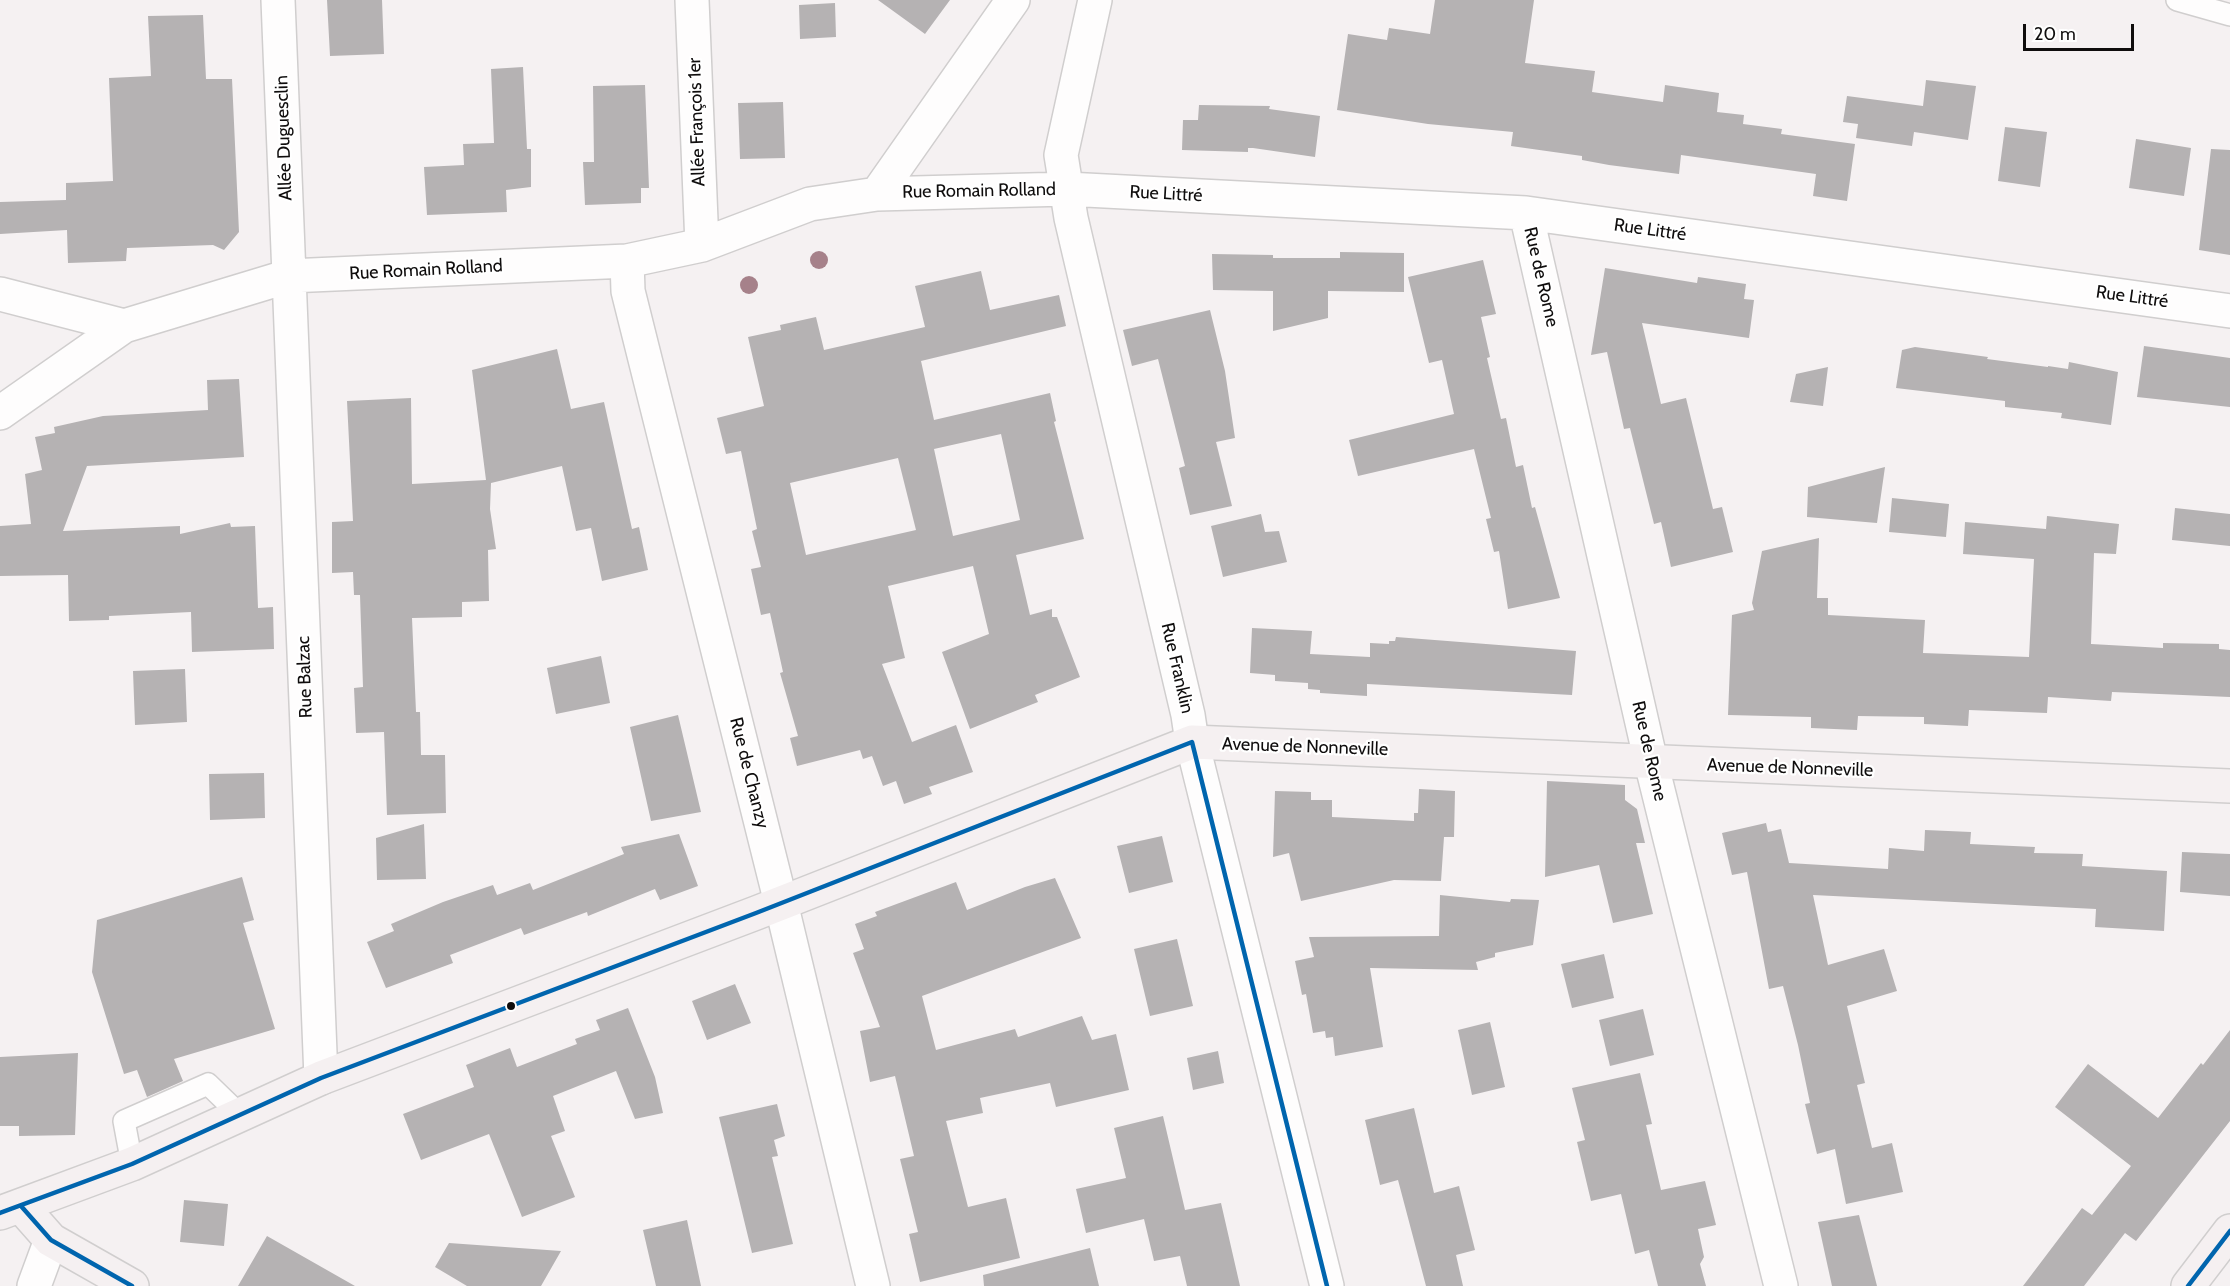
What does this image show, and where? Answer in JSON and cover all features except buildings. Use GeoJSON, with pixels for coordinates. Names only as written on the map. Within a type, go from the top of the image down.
{"type":"FeatureCollection","features":[{"type":"Feature","properties":{"kind":"street","name":"Allée Duguesclin"},"geometry":{"type":"LineString","coordinates":[[278,0],[289,276]]}},
{"type":"Feature","properties":{"kind":"street","name":"Allée François 1er"},"geometry":{"type":"LineString","coordinates":[[692,0],[702,245]]}},
{"type":"Feature","properties":{"kind":"street","name":"Rue Romain Rolland"},"geometry":{"type":"LineString","coordinates":[[877,194],[1013,0]]}},
{"type":"Feature","properties":{"kind":"street","name":"Rue Romain Rolland"},"geometry":{"type":"LineString","coordinates":[[0,413],[124,326],[289,276],[627,261],[702,245],[810,204],[877,194],[1067,189],[1061,155],[1095,0]]}},
{"type":"Feature","properties":{"kind":"street","name":"Rue Littré"},"geometry":{"type":"LineString","coordinates":[[1067,189],[1526,213],[2230,311]]}},
{"type":"Feature","properties":{"kind":"street","name":"Rue Franklin"},"geometry":{"type":"LineString","coordinates":[[1067,189],[1071,218],[1188,715],[1192,742],[1327,1286]]}},
{"type":"Feature","properties":{"kind":"street","name":"Rue de Rome"},"geometry":{"type":"LineString","coordinates":[[1526,213],[1651,762],[1781,1286]]}},
{"type":"Feature","properties":{"kind":"street","name":"Rue de Chanzy"},"geometry":{"type":"LineString","coordinates":[[627,261],[628,291],[781,903],[873,1286]]}},
{"type":"Feature","properties":{"kind":"street","name":"Rue Balzac"},"geometry":{"type":"LineString","coordinates":[[289,276],[321,1078]]}},
{"type":"Feature","properties":{"kind":"street"},"geometry":{"type":"LineString","coordinates":[[0,294],[124,326]]}},
{"type":"Feature","properties":{"kind":"street","name":"Avenue de Nonneville"},"geometry":{"type":"LineString","coordinates":[[10,1209],[132,1164],[321,1078],[781,903],[1192,742],[2230,786]]}},
{"type":"Feature","properties":{"kind":"street"},"geometry":{"type":"LineString","coordinates":[[10,1209],[51,1240],[132,1286]]}},
{"type":"Feature","properties":{"kind":"street"},"geometry":{"type":"LineString","coordinates":[[2188,1286],[2230,1231]]}},
{"type":"Feature","properties":{"kind":"street"},"geometry":{"type":"LineString","coordinates":[[34,1286],[51,1240]]}},
{"type":"Feature","properties":{"kind":"lane"},"geometry":{"type":"LineString","coordinates":[[2177,0],[2230,15]]}},
{"type":"Feature","properties":{"kind":"transit line"},"geometry":{"type":"LineString","coordinates":[[0,1213],[132,1164],[321,1078],[756,913],[1192,742],[1327,1286]]}},
{"type":"Feature","properties":{"kind":"transit line"},"geometry":{"type":"LineString","coordinates":[[21,1206],[51,1240],[132,1286]]}},
{"type":"Feature","properties":{"kind":"transit line"},"geometry":{"type":"LineString","coordinates":[[2188,1286],[2230,1231]]}}]}
